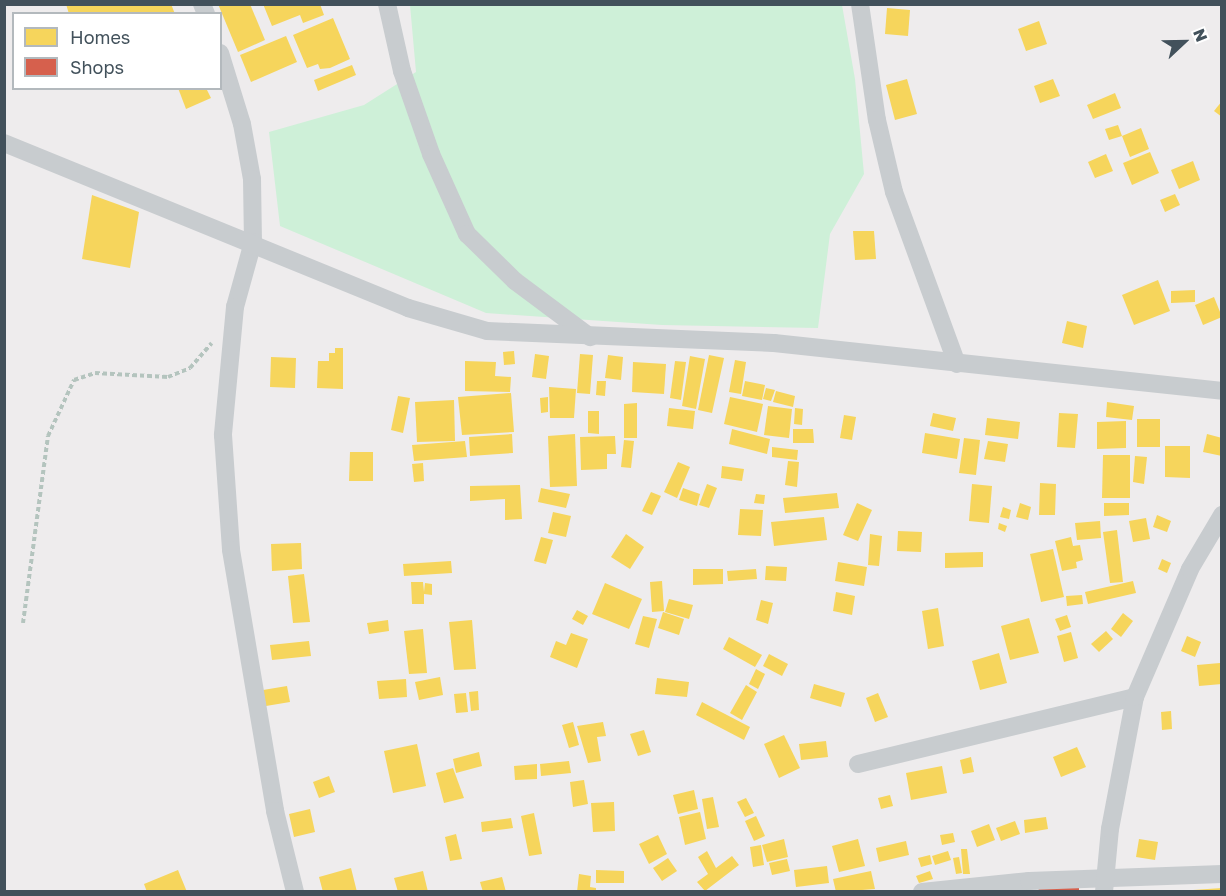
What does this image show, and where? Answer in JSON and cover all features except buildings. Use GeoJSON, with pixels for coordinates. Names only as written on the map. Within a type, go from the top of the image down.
{"type":"FeatureCollection","features":[{"type":"Feature","properties":{"kind":"street"},"geometry":{"type":"LineString","coordinates":[[387,4],[402,71],[431,154],[467,234],[507,274],[590,337]]}},
{"type":"Feature","properties":{"kind":"street"},"geometry":{"type":"LineString","coordinates":[[860,4],[877,120],[894,192],[957,364]]}},
{"type":"Feature","properties":{"kind":"street"},"geometry":{"type":"LineString","coordinates":[[222,60],[244,135],[252,180],[252,242],[235,307],[224,435],[231,550],[275,811],[295,891]]}},
{"type":"Feature","properties":{"kind":"street"},"geometry":{"type":"LineString","coordinates":[[4,143],[252,242],[408,308],[487,331],[774,343],[1221,391]]}},
{"type":"Feature","properties":{"kind":"street"},"geometry":{"type":"LineString","coordinates":[[1104,885],[1135,697],[1190,569],[1221,515]]}},
{"type":"Feature","properties":{"kind":"street"},"geometry":{"type":"LineString","coordinates":[[858,764],[1135,697]]}},
{"type":"Feature","properties":{"kind":"street"},"geometry":{"type":"LineString","coordinates":[[922,891],[1029,881],[1104,885],[1221,874]]}},
{"type":"Feature","properties":{"kind":"path"},"geometry":{"type":"LineString","coordinates":[[23,623],[48,436],[74,380],[95,373],[168,377],[190,368],[235,307]]}},
{"type":"Feature","properties":{"kind":"green space"},"geometry":{"type":"Polygon","coordinates":[[[410,5],[842,5],[855,79],[864,174],[830,234],[818,328],[662,325],[486,313],[280,226],[269,132],[364,105],[416,72],[410,5]]]}}]}
